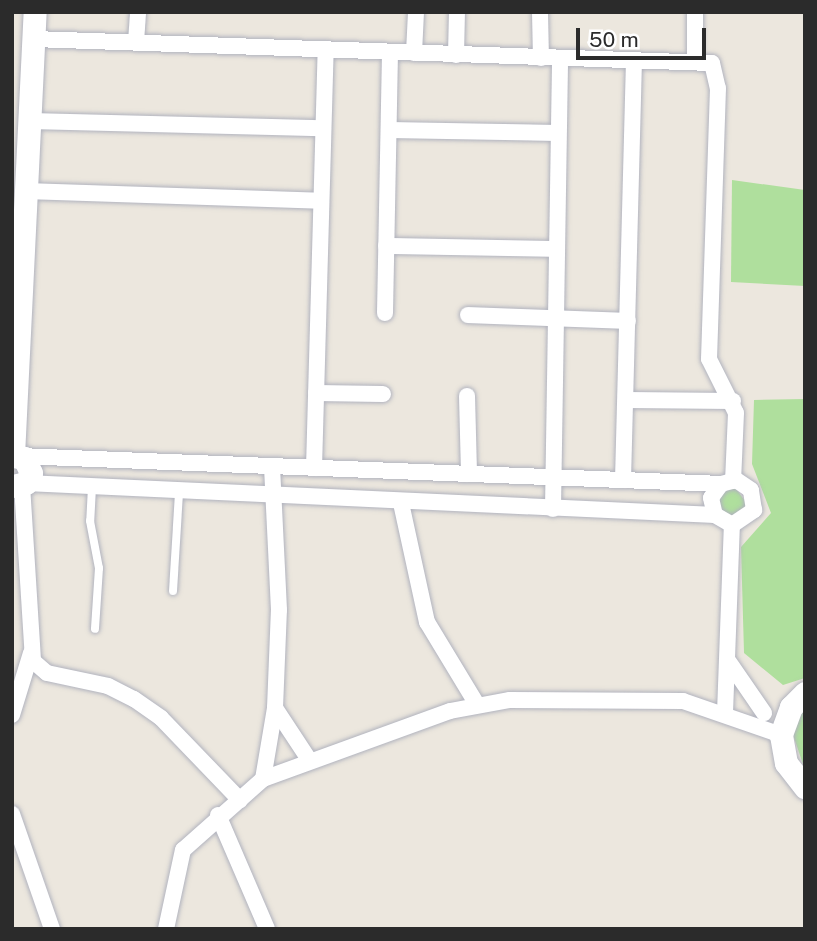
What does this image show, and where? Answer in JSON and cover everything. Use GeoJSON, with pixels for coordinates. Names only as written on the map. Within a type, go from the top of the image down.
{"type":"FeatureCollection","features":[{"type":"Feature","properties":{"kind":"street"},"geometry":{"type":"LineString","coordinates":[[15,456],[35,12]]}},
{"type":"Feature","properties":{"kind":"street"},"geometry":{"type":"LineString","coordinates":[[136,42],[138,12]]}},
{"type":"Feature","properties":{"kind":"street"},"geometry":{"type":"LineString","coordinates":[[414,53],[416,12]]}},
{"type":"Feature","properties":{"kind":"street"},"geometry":{"type":"LineString","coordinates":[[456,55],[457,12]]}},
{"type":"Feature","properties":{"kind":"street"},"geometry":{"type":"LineString","coordinates":[[540,12],[541,58]]}},
{"type":"Feature","properties":{"kind":"street"},"geometry":{"type":"LineString","coordinates":[[695,12],[695,60]]}},
{"type":"Feature","properties":{"kind":"street"},"geometry":{"type":"LineString","coordinates":[[34,39],[541,58],[695,60],[712,63],[718,77],[709,359],[733,401],[727,482],[711,498],[715,515]]}},
{"type":"Feature","properties":{"kind":"street"},"geometry":{"type":"LineString","coordinates":[[314,468],[326,50]]}},
{"type":"Feature","properties":{"kind":"street"},"geometry":{"type":"LineString","coordinates":[[385,313],[390,52]]}},
{"type":"Feature","properties":{"kind":"street"},"geometry":{"type":"LineString","coordinates":[[553,509],[560,58]]}},
{"type":"Feature","properties":{"kind":"street"},"geometry":{"type":"LineString","coordinates":[[623,480],[634,60]]}},
{"type":"Feature","properties":{"kind":"street"},"geometry":{"type":"LineString","coordinates":[[30,121],[322,128]]}},
{"type":"Feature","properties":{"kind":"street"},"geometry":{"type":"LineString","coordinates":[[388,130],[558,133]]}},
{"type":"Feature","properties":{"kind":"street"},"geometry":{"type":"LineString","coordinates":[[26,191],[320,201]]}},
{"type":"Feature","properties":{"kind":"street"},"geometry":{"type":"LineString","coordinates":[[386,246],[557,249]]}},
{"type":"Feature","properties":{"kind":"street"},"geometry":{"type":"LineString","coordinates":[[468,315],[628,321]]}},
{"type":"Feature","properties":{"kind":"street"},"geometry":{"type":"LineString","coordinates":[[316,393],[383,394]]}},
{"type":"Feature","properties":{"kind":"street"},"geometry":{"type":"LineString","coordinates":[[467,396],[469,474]]}},
{"type":"Feature","properties":{"kind":"street"},"geometry":{"type":"LineString","coordinates":[[626,400],[733,401]]}},
{"type":"Feature","properties":{"kind":"street"},"geometry":{"type":"LineString","coordinates":[[15,456],[727,482],[751,490],[755,503],[749,518],[732,525]]}},
{"type":"Feature","properties":{"kind":"street"},"geometry":{"type":"LineString","coordinates":[[12,715],[31,653],[29,522],[20,485],[31,467],[15,456]]}},
{"type":"Feature","properties":{"kind":"street"},"geometry":{"type":"LineString","coordinates":[[263,779],[275,708],[279,610],[271,498],[272,466]]}},
{"type":"Feature","properties":{"kind":"street"},"geometry":{"type":"LineString","coordinates":[[20,485],[271,498],[715,515],[732,525]]}},
{"type":"Feature","properties":{"kind":"street"},"geometry":{"type":"LineString","coordinates":[[401,503],[427,622],[476,703]]}},
{"type":"Feature","properties":{"kind":"street"},"geometry":{"type":"LineString","coordinates":[[732,525],[729,662],[732,716]]}},
{"type":"Feature","properties":{"kind":"street"},"geometry":{"type":"LineString","coordinates":[[31,653],[47,673],[108,686],[162,718],[240,800]]}},
{"type":"Feature","properties":{"kind":"street"},"geometry":{"type":"LineString","coordinates":[[729,662],[764,713]]}},
{"type":"Feature","properties":{"kind":"street"},"geometry":{"type":"LineString","coordinates":[[166,929],[183,850],[218,815],[263,779],[308,758],[476,703],[626,697],[732,716],[781,735]]}},
{"type":"Feature","properties":{"kind":"street"},"geometry":{"type":"LineString","coordinates":[[732,716],[764,713],[798,700]]}},
{"type":"Feature","properties":{"kind":"street"},"geometry":{"type":"LineString","coordinates":[[798,700],[781,735],[786,763],[805,787]]}},
{"type":"Feature","properties":{"kind":"street"},"geometry":{"type":"LineString","coordinates":[[275,708],[308,758]]}},
{"type":"Feature","properties":{"kind":"street"},"geometry":{"type":"LineString","coordinates":[[12,814],[52,929]]}},
{"type":"Feature","properties":{"kind":"street"},"geometry":{"type":"LineString","coordinates":[[218,815],[267,929]]}},
{"type":"Feature","properties":{"kind":"lane"},"geometry":{"type":"LineString","coordinates":[[92,487],[90,521],[99,568],[95,629]]}},
{"type":"Feature","properties":{"kind":"lane"},"geometry":{"type":"LineString","coordinates":[[173,591],[179,493]]}},
{"type":"Feature","properties":{"kind":"green space"},"geometry":{"type":"Polygon","coordinates":[[[732,180],[805,190],[805,286],[731,282],[732,180]]]}},
{"type":"Feature","properties":{"kind":"green space"},"geometry":{"type":"Polygon","coordinates":[[[805,399],[805,678],[783,685],[744,653],[741,547],[771,513],[752,464],[754,400],[805,399]]]}},
{"type":"Feature","properties":{"kind":"green space"},"geometry":{"type":"Polygon","coordinates":[[[735,487],[747,504],[737,517],[721,514],[719,493],[735,487]]]}},
{"type":"Feature","properties":{"kind":"green space"},"geometry":{"type":"Polygon","coordinates":[[[805,707],[805,770],[792,732],[805,707]]]}}]}
